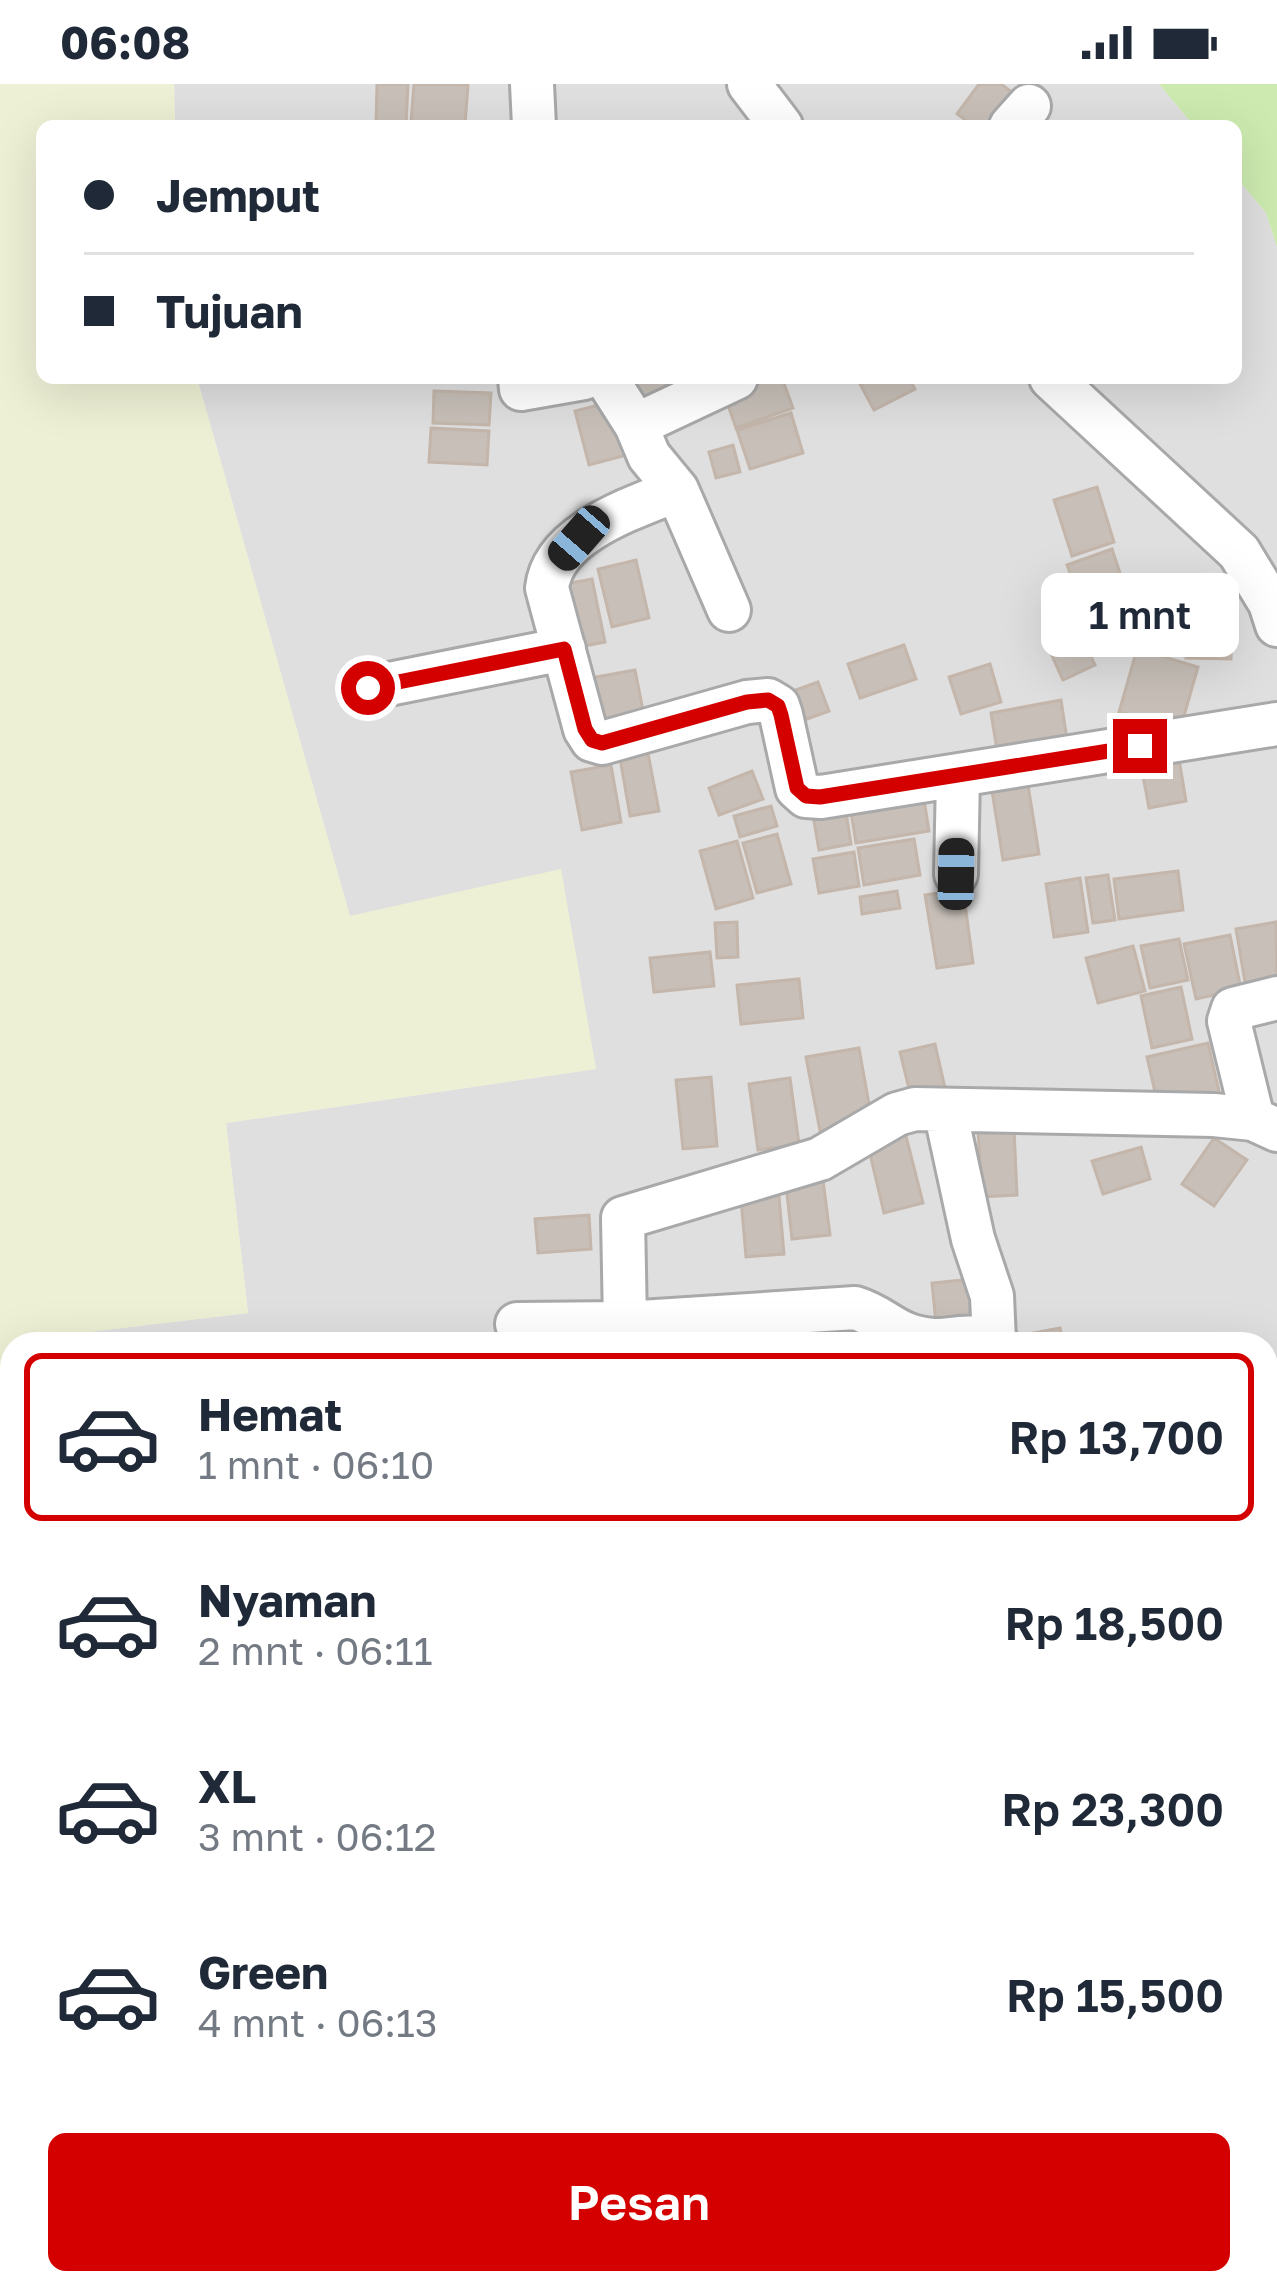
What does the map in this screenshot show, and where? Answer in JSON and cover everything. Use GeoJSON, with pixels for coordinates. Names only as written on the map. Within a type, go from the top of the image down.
{"type":"FeatureCollection","features":[{"type":"Feature","properties":{"kind":"street"},"geometry":{"type":"LineString","coordinates":[[532,84],[534,120]]}},
{"type":"Feature","properties":{"kind":"street"},"geometry":{"type":"LineString","coordinates":[[748,84],[776,120]]}},
{"type":"Feature","properties":{"kind":"street"},"geometry":{"type":"LineString","coordinates":[[521,384],[521,389],[550,384]]}},
{"type":"Feature","properties":{"kind":"street"},"geometry":{"type":"LineString","coordinates":[[610,384],[649,456],[676,490],[729,610]]}},
{"type":"Feature","properties":{"kind":"street"},"geometry":{"type":"LineString","coordinates":[[636,425],[723,384]]}},
{"type":"Feature","properties":{"kind":"street"},"geometry":{"type":"LineString","coordinates":[[1057,384],[1239,552],[1270,603],[1277,625]]}},
{"type":"Feature","properties":{"kind":"street"},"geometry":{"type":"LineString","coordinates":[[676,490],[579,538],[549,573],[547,588],[592,740],[602,743],[768,700],[778,706],[797,788],[806,796],[820,797],[1277,724]]}},
{"type":"Feature","properties":{"kind":"street"},"geometry":{"type":"LineString","coordinates":[[368,688],[564,649]]}},
{"type":"Feature","properties":{"kind":"street"},"geometry":{"type":"LineString","coordinates":[[956,874],[958,776]]}},
{"type":"Feature","properties":{"kind":"street"},"geometry":{"type":"LineString","coordinates":[[625,1323],[623,1218],[820,1159],[897,1114],[915,1109],[1265,1124],[1228,1022],[1233,1010],[1277,998]]}},
{"type":"Feature","properties":{"kind":"street"},"geometry":{"type":"LineString","coordinates":[[946,1110],[974,1239],[992,1296],[995,1332]]}},
{"type":"Feature","properties":{"kind":"street"},"geometry":{"type":"LineString","coordinates":[[517,1324],[625,1323],[855,1308],[872,1313],[898,1332]]}},
{"type":"Feature","properties":{"kind":"shaded area"},"geometry":{"type":"Polygon","coordinates":[[[174,84],[1159,84],[1189,120],[175,120],[174,84]]]}},
{"type":"Feature","properties":{"kind":"shaded area"},"geometry":{"type":"Polygon","coordinates":[[[1242,184],[1266,213],[1277,247],[1277,1332],[88,1332],[248,1313],[226,1123],[595,1069],[350,917],[199,384],[1242,384],[1242,184]]]}},
{"type":"Feature","properties":{"kind":"green space"},"geometry":{"type":"Polygon","coordinates":[[[0,84],[174,84],[175,120],[36,120],[36,384],[199,384],[350,916],[561,869],[596,1069],[226,1123],[248,1313],[89,1332],[0,1332],[0,84]]]}},
{"type":"Feature","properties":{"kind":"green space"},"geometry":{"type":"Polygon","coordinates":[[[1159,84],[1277,84],[1277,247],[1266,213],[1242,184],[1242,120],[1189,120],[1159,84]]]}},
{"type":"Feature","properties":{"kind":"building"},"geometry":{"type":"Polygon","coordinates":[[[377,84],[408,84],[406,120],[376,120],[377,84]]]}},
{"type":"Feature","properties":{"kind":"building"},"geometry":{"type":"Polygon","coordinates":[[[414,84],[468,85],[465,120],[411,120],[414,84]]]}},
{"type":"Feature","properties":{"kind":"building"},"geometry":{"type":"Polygon","coordinates":[[[979,84],[1001,84],[1012,92],[992,120],[966,120],[957,114],[979,84]]]}},
{"type":"Feature","properties":{"kind":"building"},"geometry":{"type":"Polygon","coordinates":[[[621,384],[665,384],[668,392],[628,406],[621,384]]]}},
{"type":"Feature","properties":{"kind":"building"},"geometry":{"type":"Polygon","coordinates":[[[784,384],[793,408],[736,428],[722,388],[784,384]]]}},
{"type":"Feature","properties":{"kind":"building"},"geometry":{"type":"Polygon","coordinates":[[[860,384],[912,384],[915,389],[874,410],[860,384]]]}},
{"type":"Feature","properties":{"kind":"building"},"geometry":{"type":"Polygon","coordinates":[[[434,391],[491,393],[489,425],[433,423],[434,391]]]}},
{"type":"Feature","properties":{"kind":"building"},"geometry":{"type":"Polygon","coordinates":[[[618,400],[631,454],[589,465],[575,411],[618,400]]]}},
{"type":"Feature","properties":{"kind":"building"},"geometry":{"type":"Polygon","coordinates":[[[791,413],[803,453],[750,469],[737,430],[791,413]]]}},
{"type":"Feature","properties":{"kind":"building"},"geometry":{"type":"Polygon","coordinates":[[[431,428],[489,431],[487,465],[429,462],[431,428]]]}},
{"type":"Feature","properties":{"kind":"building"},"geometry":{"type":"Polygon","coordinates":[[[733,445],[740,472],[716,478],[709,452],[733,445]]]}},
{"type":"Feature","properties":{"kind":"building"},"geometry":{"type":"Polygon","coordinates":[[[1097,487],[1114,542],[1072,556],[1054,500],[1097,487]]]}},
{"type":"Feature","properties":{"kind":"building"},"geometry":{"type":"Polygon","coordinates":[[[1112,549],[1120,573],[1076,589],[1067,565],[1112,549]]]}},
{"type":"Feature","properties":{"kind":"building"},"geometry":{"type":"Polygon","coordinates":[[[636,560],[649,618],[612,627],[598,569],[636,560]]]}},
{"type":"Feature","properties":{"kind":"building"},"geometry":{"type":"Polygon","coordinates":[[[592,579],[605,642],[569,649],[555,586],[592,579]]]}},
{"type":"Feature","properties":{"kind":"building"},"geometry":{"type":"Polygon","coordinates":[[[1161,580],[1169,613],[1114,626],[1107,593],[1161,580]]]}},
{"type":"Feature","properties":{"kind":"building"},"geometry":{"type":"Polygon","coordinates":[[[1075,621],[1095,665],[1063,680],[1043,636],[1075,621]]]}},
{"type":"Feature","properties":{"kind":"building"},"geometry":{"type":"Polygon","coordinates":[[[1187,621],[1232,623],[1231,659],[1186,658],[1187,621]]]}},
{"type":"Feature","properties":{"kind":"building"},"geometry":{"type":"Polygon","coordinates":[[[904,645],[916,679],[860,698],[848,664],[904,645]]]}},
{"type":"Feature","properties":{"kind":"building"},"geometry":{"type":"Polygon","coordinates":[[[1137,649],[1198,667],[1180,730],[1119,712],[1137,649]]]}},
{"type":"Feature","properties":{"kind":"building"},"geometry":{"type":"Polygon","coordinates":[[[990,664],[1001,702],[961,714],[949,677],[990,664]]]}},
{"type":"Feature","properties":{"kind":"building"},"geometry":{"type":"Polygon","coordinates":[[[635,670],[646,725],[596,734],[585,679],[635,670]]]}},
{"type":"Feature","properties":{"kind":"building"},"geometry":{"type":"Polygon","coordinates":[[[818,682],[829,711],[793,724],[782,695],[818,682]]]}},
{"type":"Feature","properties":{"kind":"building"},"geometry":{"type":"Polygon","coordinates":[[[1061,700],[1067,739],[997,750],[991,713],[1061,700]]]}},
{"type":"Feature","properties":{"kind":"building"},"geometry":{"type":"Polygon","coordinates":[[[1177,747],[1186,801],[1149,808],[1139,755],[1177,747]]]}},
{"type":"Feature","properties":{"kind":"building"},"geometry":{"type":"Polygon","coordinates":[[[648,753],[659,811],[630,816],[620,758],[648,753]]]}},
{"type":"Feature","properties":{"kind":"building"},"geometry":{"type":"Polygon","coordinates":[[[611,765],[621,822],[582,830],[571,772],[611,765]]]}},
{"type":"Feature","properties":{"kind":"building"},"geometry":{"type":"Polygon","coordinates":[[[752,771],[763,799],[719,815],[709,788],[752,771]]]}},
{"type":"Feature","properties":{"kind":"building"},"geometry":{"type":"Polygon","coordinates":[[[1028,785],[1039,854],[1003,860],[992,791],[1028,785]]]}},
{"type":"Feature","properties":{"kind":"building"},"geometry":{"type":"Polygon","coordinates":[[[922,787],[929,831],[856,843],[849,800],[922,787]]]}},
{"type":"Feature","properties":{"kind":"building"},"geometry":{"type":"Polygon","coordinates":[[[844,799],[851,844],[819,850],[811,804],[844,799]]]}},
{"type":"Feature","properties":{"kind":"building"},"geometry":{"type":"Polygon","coordinates":[[[771,806],[777,826],[740,837],[734,816],[771,806]]]}},
{"type":"Feature","properties":{"kind":"building"},"geometry":{"type":"Polygon","coordinates":[[[777,834],[791,884],[757,893],[743,843],[777,834]]]}},
{"type":"Feature","properties":{"kind":"building"},"geometry":{"type":"Polygon","coordinates":[[[914,839],[920,875],[864,885],[858,848],[914,839]]]}},
{"type":"Feature","properties":{"kind":"building"},"geometry":{"type":"Polygon","coordinates":[[[737,841],[753,898],[716,909],[700,851],[737,841]]]}},
{"type":"Feature","properties":{"kind":"building"},"geometry":{"type":"Polygon","coordinates":[[[854,852],[859,886],[819,893],[813,859],[854,852]]]}},
{"type":"Feature","properties":{"kind":"building"},"geometry":{"type":"Polygon","coordinates":[[[1178,871],[1183,910],[1119,919],[1114,879],[1178,871]]]}},
{"type":"Feature","properties":{"kind":"building"},"geometry":{"type":"Polygon","coordinates":[[[1108,875],[1115,920],[1093,923],[1086,878],[1108,875]]]}},
{"type":"Feature","properties":{"kind":"building"},"geometry":{"type":"Polygon","coordinates":[[[1080,878],[1088,932],[1054,937],[1046,884],[1080,878]]]}},
{"type":"Feature","properties":{"kind":"building"},"geometry":{"type":"Polygon","coordinates":[[[963,889],[973,963],[937,968],[925,895],[963,889]]]}},
{"type":"Feature","properties":{"kind":"building"},"geometry":{"type":"Polygon","coordinates":[[[897,891],[900,908],[862,914],[860,897],[897,891]]]}},
{"type":"Feature","properties":{"kind":"building"},"geometry":{"type":"Polygon","coordinates":[[[737,922],[738,957],[717,958],[715,923],[737,922]]]}},
{"type":"Feature","properties":{"kind":"building"},"geometry":{"type":"Polygon","coordinates":[[[1276,922],[1277,983],[1246,988],[1236,929],[1276,922]]]}},
{"type":"Feature","properties":{"kind":"building"},"geometry":{"type":"Polygon","coordinates":[[[1230,935],[1241,989],[1196,999],[1184,944],[1230,935]]]}},
{"type":"Feature","properties":{"kind":"building"},"geometry":{"type":"Polygon","coordinates":[[[1179,939],[1188,980],[1150,988],[1141,946],[1179,939]]]}},
{"type":"Feature","properties":{"kind":"building"},"geometry":{"type":"Polygon","coordinates":[[[1133,946],[1145,991],[1098,1003],[1086,958],[1133,946]]]}},
{"type":"Feature","properties":{"kind":"building"},"geometry":{"type":"Polygon","coordinates":[[[710,952],[714,986],[654,992],[650,958],[710,952]]]}},
{"type":"Feature","properties":{"kind":"building"},"geometry":{"type":"Polygon","coordinates":[[[799,979],[803,1018],[741,1024],[737,985],[799,979]]]}},
{"type":"Feature","properties":{"kind":"building"},"geometry":{"type":"Polygon","coordinates":[[[1181,987],[1192,1039],[1152,1048],[1141,996],[1181,987]]]}},
{"type":"Feature","properties":{"kind":"building"},"geometry":{"type":"Polygon","coordinates":[[[1208,1043],[1221,1100],[1160,1114],[1147,1057],[1208,1043]]]}},
{"type":"Feature","properties":{"kind":"building"},"geometry":{"type":"Polygon","coordinates":[[[935,1044],[945,1088],[911,1097],[900,1052],[935,1044]]]}},
{"type":"Feature","properties":{"kind":"building"},"geometry":{"type":"Polygon","coordinates":[[[859,1048],[872,1121],[820,1131],[806,1057],[859,1048]]]}},
{"type":"Feature","properties":{"kind":"building"},"geometry":{"type":"Polygon","coordinates":[[[711,1077],[717,1146],[683,1149],[676,1080],[711,1077]]]}},
{"type":"Feature","properties":{"kind":"building"},"geometry":{"type":"Polygon","coordinates":[[[790,1078],[799,1144],[758,1150],[749,1084],[790,1078]]]}},
{"type":"Feature","properties":{"kind":"building"},"geometry":{"type":"Polygon","coordinates":[[[904,1128],[923,1203],[884,1213],[866,1137],[904,1128]]]}},
{"type":"Feature","properties":{"kind":"building"},"geometry":{"type":"Polygon","coordinates":[[[1014,1128],[1017,1195],[982,1197],[978,1130],[1014,1128]]]}},
{"type":"Feature","properties":{"kind":"building"},"geometry":{"type":"Polygon","coordinates":[[[1214,1138],[1247,1160],[1214,1206],[1182,1184],[1214,1138]]]}},
{"type":"Feature","properties":{"kind":"building"},"geometry":{"type":"Polygon","coordinates":[[[1141,1147],[1150,1179],[1103,1194],[1092,1161],[1141,1147]]]}},
{"type":"Feature","properties":{"kind":"building"},"geometry":{"type":"Polygon","coordinates":[[[822,1172],[830,1235],[792,1239],[785,1176],[822,1172]]]}},
{"type":"Feature","properties":{"kind":"building"},"geometry":{"type":"Polygon","coordinates":[[[778,1185],[784,1254],[746,1257],[740,1188],[778,1185]]]}},
{"type":"Feature","properties":{"kind":"building"},"geometry":{"type":"Polygon","coordinates":[[[589,1215],[591,1249],[538,1253],[535,1219],[589,1215]]]}},
{"type":"Feature","properties":{"kind":"building"},"geometry":{"type":"Polygon","coordinates":[[[973,1279],[978,1331],[937,1332],[932,1283],[973,1279]]]}},
{"type":"Feature","properties":{"kind":"route"},"geometry":{"type":"LineString","coordinates":[[368,688],[564,649],[592,740],[602,743],[768,700],[778,706],[797,788],[806,796],[1140,746]]}}]}
